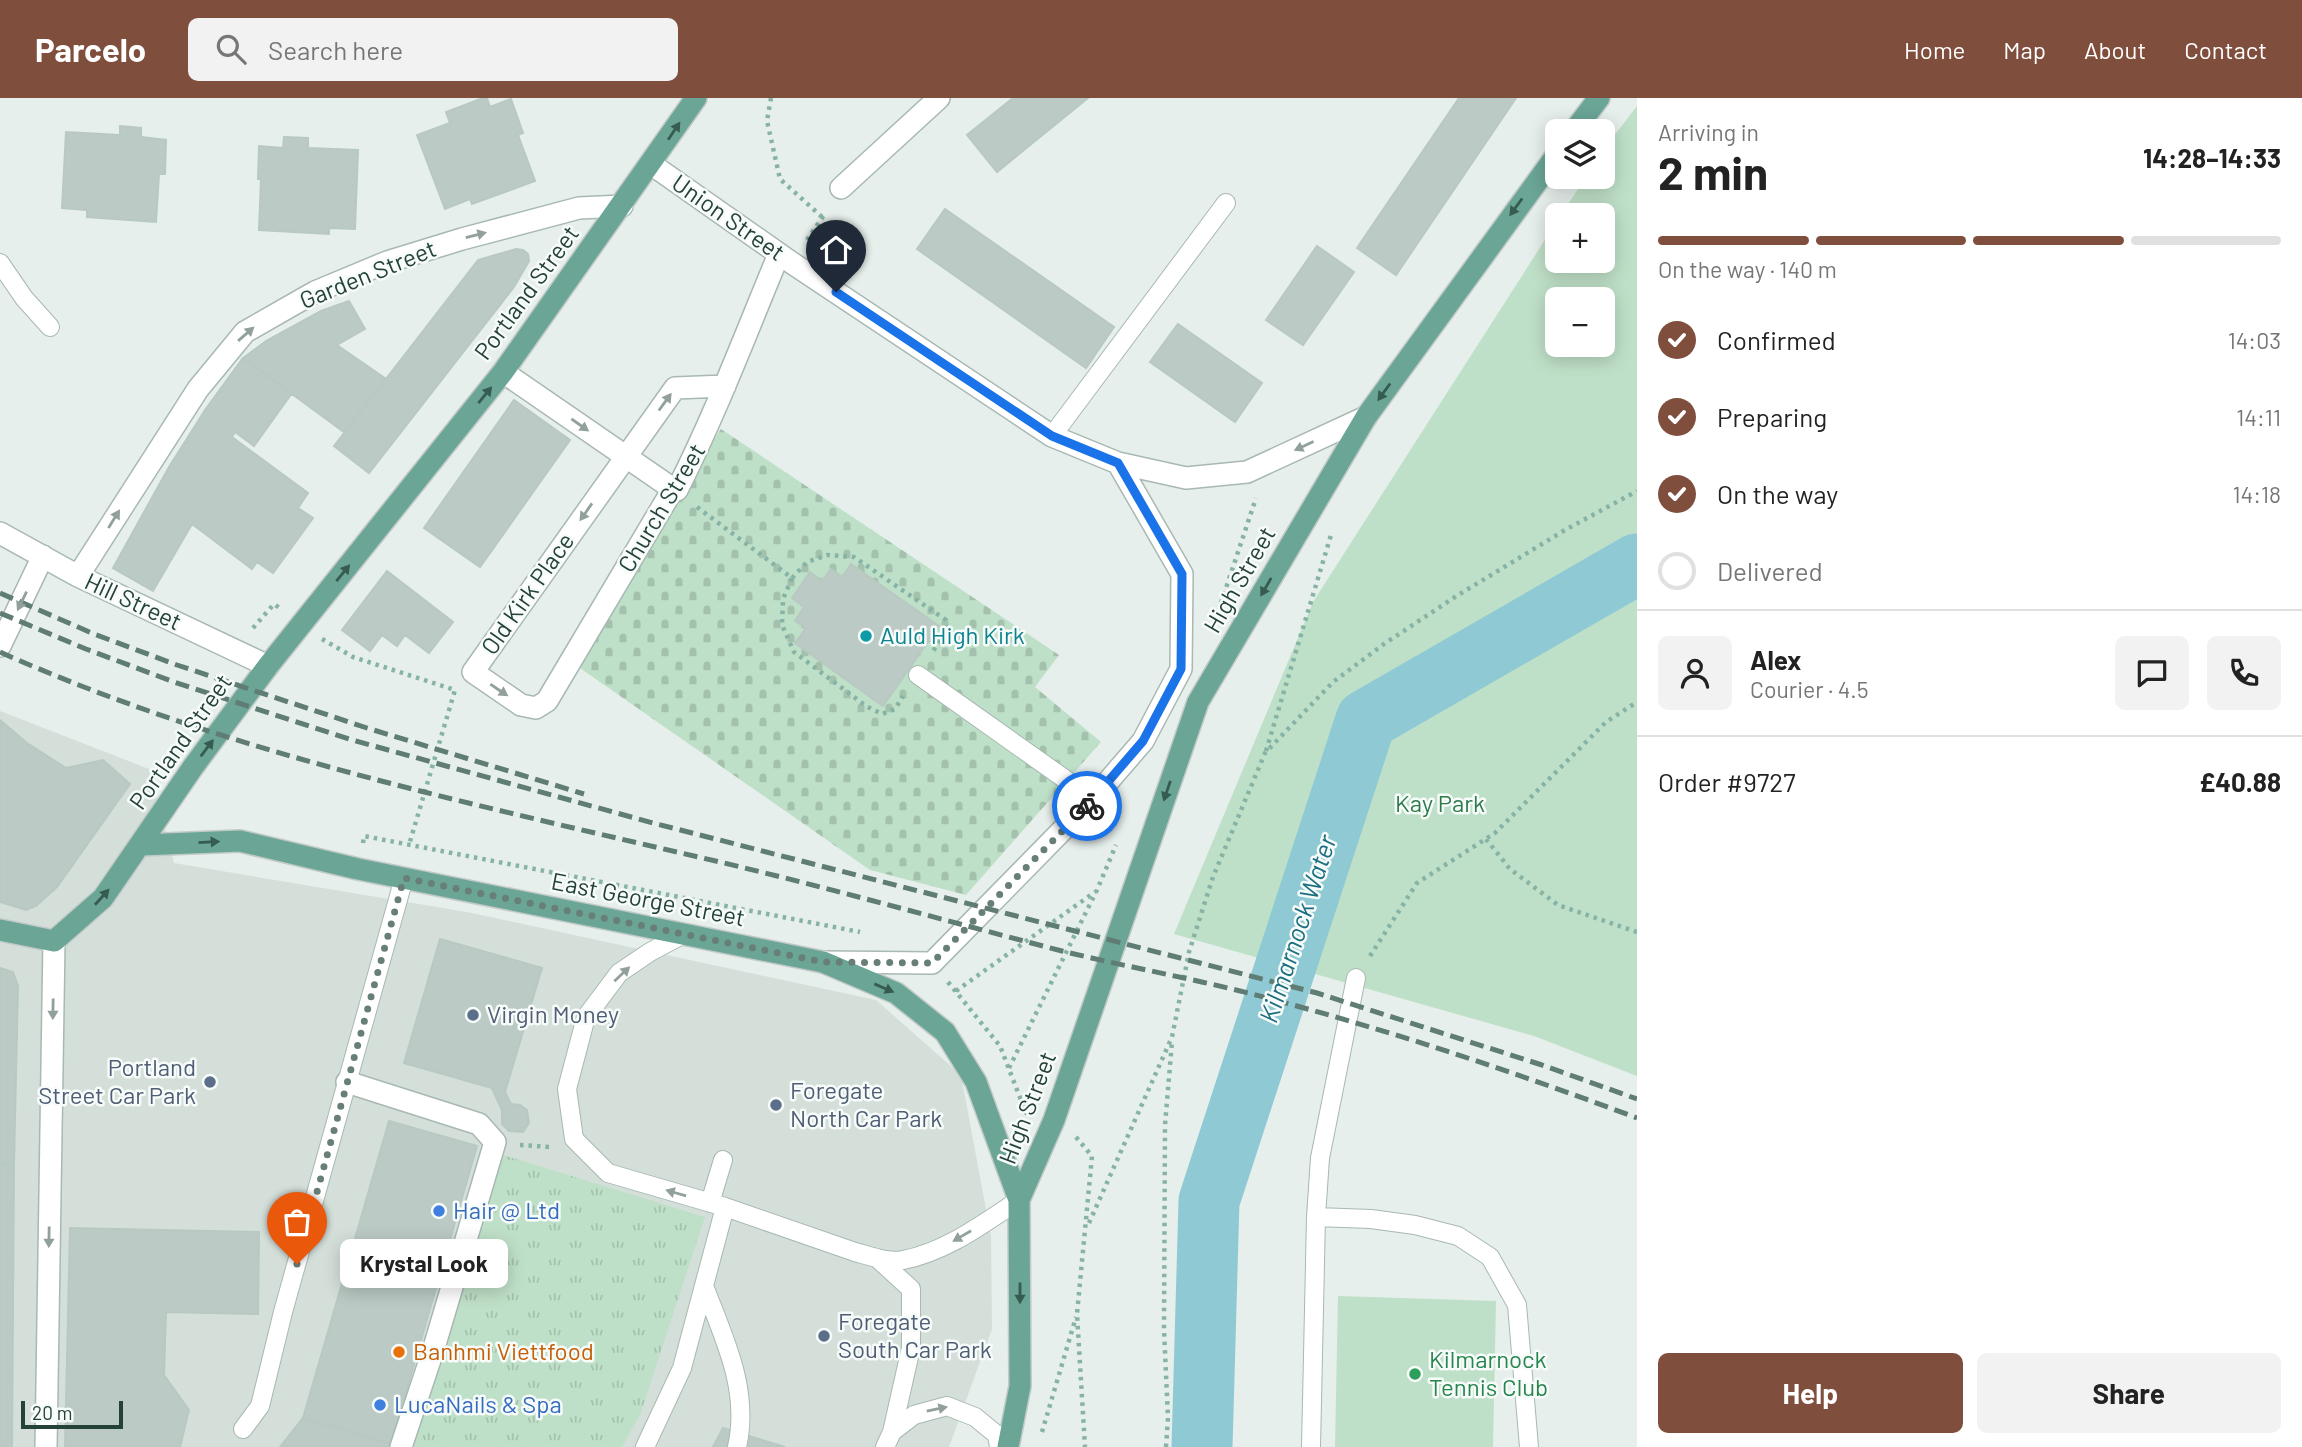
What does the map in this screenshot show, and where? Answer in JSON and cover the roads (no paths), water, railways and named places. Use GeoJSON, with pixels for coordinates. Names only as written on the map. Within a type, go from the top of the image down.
{"type":"FeatureCollection","features":[{"type":"Feature","properties":{"kind":"main road","name":"Portland Street"},"geometry":{"type":"LineString","coordinates":[[54,941],[103,898],[193,767],[268,666],[503,372],[696,98]]}},
{"type":"Feature","properties":{"kind":"main road"},"geometry":{"type":"LineString","coordinates":[[1583,119],[1600,98]]}},
{"type":"Feature","properties":{"kind":"main road","name":"High Street"},"geometry":{"type":"LineString","coordinates":[[1019,1200],[1054,1120],[1198,702],[1366,417],[1545,171]]}},
{"type":"Feature","properties":{"kind":"main road","name":"East George Street"},"geometry":{"type":"LineString","coordinates":[[141,845],[240,841],[404,878],[823,962],[896,993],[945,1032],[976,1083],[1019,1200]]}},
{"type":"Feature","properties":{"kind":"main road"},"geometry":{"type":"LineString","coordinates":[[0,930],[54,941]]}},
{"type":"Feature","properties":{"kind":"main road"},"geometry":{"type":"LineString","coordinates":[[1008,1447],[1020,1386],[1019,1200]]}},
{"type":"Feature","properties":{"kind":"street"},"geometry":{"type":"LineString","coordinates":[[841,188],[939,98]]}},
{"type":"Feature","properties":{"kind":"street","name":"Union Street"},"geometry":{"type":"LineString","coordinates":[[651,164],[786,259],[1052,436],[1118,463],[1186,478],[1247,472],[1366,417]]}},
{"type":"Feature","properties":{"kind":"street","name":"Garden Street"},"geometry":{"type":"LineString","coordinates":[[78,576],[198,390],[245,332],[315,292],[387,262],[579,208],[622,206]]}},
{"type":"Feature","properties":{"kind":"street","name":"Church Street"},"geometry":{"type":"LineString","coordinates":[[536,708],[547,701],[673,489],[677,490],[786,259]]}},
{"type":"Feature","properties":{"kind":"street"},"geometry":{"type":"LineString","coordinates":[[503,372],[673,489]]}},
{"type":"Feature","properties":{"kind":"street","name":"Old Kirk Place"},"geometry":{"type":"LineString","coordinates":[[536,708],[521,705],[473,672],[675,388],[725,386]]}},
{"type":"Feature","properties":{"kind":"street"},"geometry":{"type":"LineString","coordinates":[[823,962],[932,963],[1093,799],[1143,741],[1181,669],[1182,574],[1118,463]]}},
{"type":"Feature","properties":{"kind":"street","name":"Hill Street"},"geometry":{"type":"LineString","coordinates":[[1,537],[268,666]]}},
{"type":"Feature","properties":{"kind":"street"},"geometry":{"type":"LineString","coordinates":[[0,646],[43,556]]}},
{"type":"Feature","properties":{"kind":"street"},"geometry":{"type":"LineString","coordinates":[[46,1447],[54,941]]}},
{"type":"Feature","properties":{"kind":"street"},"geometry":{"type":"LineString","coordinates":[[347,1083],[479,1124],[495,1142],[433,1351],[401,1447]]}},
{"type":"Feature","properties":{"kind":"lane"},"geometry":{"type":"LineString","coordinates":[[1052,436],[1226,204]]}},
{"type":"Feature","properties":{"kind":"lane"},"geometry":{"type":"LineString","coordinates":[[0,263],[24,298],[50,327]]}},
{"type":"Feature","properties":{"kind":"lane"},"geometry":{"type":"LineString","coordinates":[[918,675],[1093,799]]}},
{"type":"Feature","properties":{"kind":"lane"},"geometry":{"type":"LineString","coordinates":[[243,1429],[260,1406],[404,878]]}},
{"type":"Feature","properties":{"kind":"lane"},"geometry":{"type":"LineString","coordinates":[[684,934],[650,952],[620,973],[586,1017],[567,1089],[574,1139],[608,1173],[717,1205],[877,1258],[901,1261],[942,1248],[1019,1200]]}},
{"type":"Feature","properties":{"kind":"lane"},"geometry":{"type":"LineString","coordinates":[[1311,1447],[1316,1217],[1323,1146],[1356,978]]}},
{"type":"Feature","properties":{"kind":"lane"},"geometry":{"type":"LineString","coordinates":[[645,1447],[682,1368],[704,1286],[723,1160]]}},
{"type":"Feature","properties":{"kind":"lane"},"geometry":{"type":"LineString","coordinates":[[1316,1217],[1371,1219],[1415,1225],[1458,1236],[1490,1257],[1517,1305],[1529,1447]]}},
{"type":"Feature","properties":{"kind":"lane"},"geometry":{"type":"LineString","coordinates":[[877,1258],[911,1289],[911,1348],[888,1439]]}},
{"type":"Feature","properties":{"kind":"lane"},"geometry":{"type":"LineString","coordinates":[[704,1286],[740,1388],[742,1426],[737,1447]]}},
{"type":"Feature","properties":{"kind":"lane"},"geometry":{"type":"LineString","coordinates":[[888,1439],[914,1415],[947,1406],[975,1417],[997,1435],[999,1447]]}},
{"type":"Feature","properties":{"kind":"waterway","name":"Kilmarnock Water"},"geometry":{"type":"LineString","coordinates":[[1202,1447],[1209,1201],[1366,720],[1637,564]]}},
{"type":"Feature","properties":{"kind":"railway"},"geometry":{"type":"LineString","coordinates":[[0,593],[94,634],[177,665],[367,728],[584,794]]}},
{"type":"Feature","properties":{"kind":"railway"},"geometry":{"type":"LineString","coordinates":[[0,613],[174,682],[352,740],[653,823],[1317,993],[1542,1065],[1637,1099]]}},
{"type":"Feature","properties":{"kind":"railway"},"geometry":{"type":"LineString","coordinates":[[0,652],[165,717],[335,769],[777,876],[1062,951],[1271,999],[1456,1054],[1637,1118]]}},
{"type":"Feature","properties":{"kind":"place","name":"Auld High Kirk"},"geometry":{"type":"Point","coordinates":[866,636]}},
{"type":"Feature","properties":{"kind":"place","name":"Virgin Money"},"geometry":{"type":"Point","coordinates":[473,1015]}},
{"type":"Feature","properties":{"kind":"place","name":"Portland Street Car Park"},"geometry":{"type":"Point","coordinates":[210,1082]}},
{"type":"Feature","properties":{"kind":"place","name":"Foregate North Car Park"},"geometry":{"type":"Point","coordinates":[776,1105]}},
{"type":"Feature","properties":{"kind":"place","name":"Hair @ Ltd"},"geometry":{"type":"Point","coordinates":[439,1211]}},
{"type":"Feature","properties":{"kind":"place","name":"Krystal Look"},"geometry":{"type":"Point","coordinates":[297,1264]}},
{"type":"Feature","properties":{"kind":"place","name":"Foregate South Car Park"},"geometry":{"type":"Point","coordinates":[824,1336]}},
{"type":"Feature","properties":{"kind":"place","name":"Banhmi Viettfood"},"geometry":{"type":"Point","coordinates":[399,1352]}},
{"type":"Feature","properties":{"kind":"place","name":"Kilmarnock Tennis Club"},"geometry":{"type":"Point","coordinates":[1415,1374]}},
{"type":"Feature","properties":{"kind":"place","name":"LucaNails & Spa"},"geometry":{"type":"Point","coordinates":[380,1405]}},
{"type":"Feature","properties":{"kind":"park label","name":"Kay Park"},"geometry":{"type":"Point","coordinates":[1440,804]}}]}
